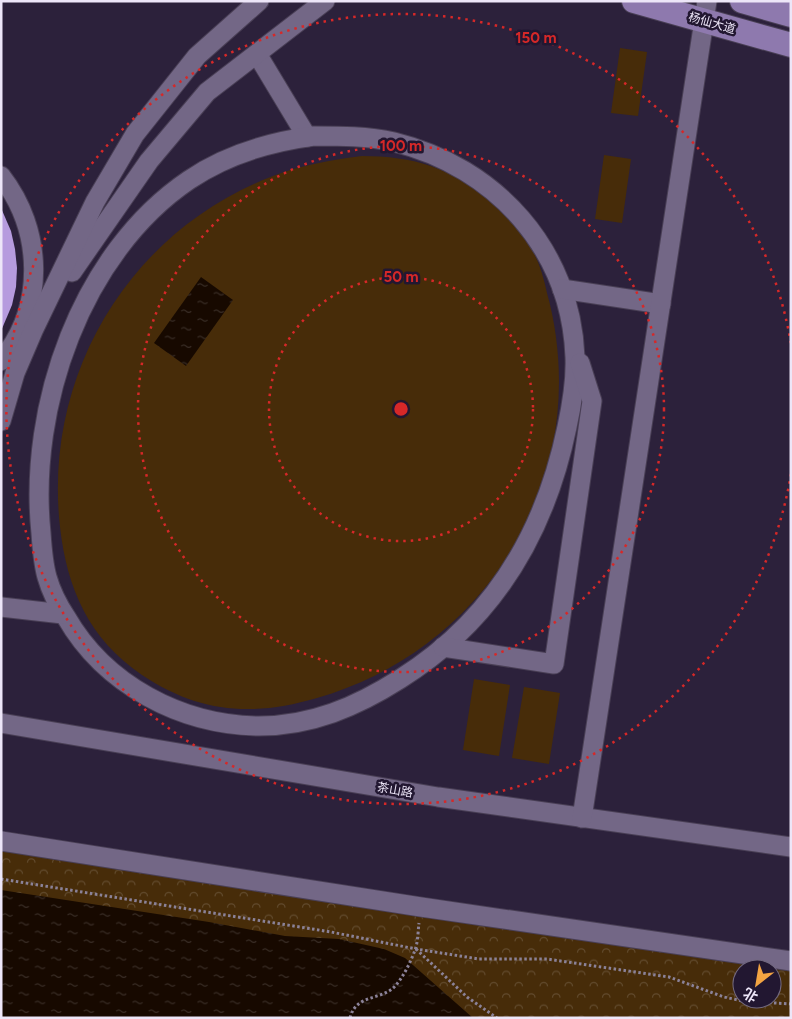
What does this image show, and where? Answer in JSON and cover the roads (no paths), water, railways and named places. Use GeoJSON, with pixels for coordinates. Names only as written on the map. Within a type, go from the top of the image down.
{"type":"FeatureCollection","features":[{"type":"Feature","properties":{"kind":"main road","name":"杨仙大道"},"geometry":{"type":"LineString","coordinates":[[634,1],[706,11],[791,45]]}},
{"type":"Feature","properties":{"kind":"main road"},"geometry":{"type":"LineString","coordinates":[[742,1],[791,15]]}},
{"type":"Feature","properties":{"kind":"street"},"geometry":{"type":"LineString","coordinates":[[28,328],[95,202],[135,134],[197,56],[259,1]]}},
{"type":"Feature","properties":{"kind":"street"},"geometry":{"type":"LineString","coordinates":[[1,361],[17,338],[28,328],[149,161],[208,92],[325,1]]}},
{"type":"Feature","properties":{"kind":"street"},"geometry":{"type":"LineString","coordinates":[[582,818],[706,11]]}},
{"type":"Feature","properties":{"kind":"street"},"geometry":{"type":"LineString","coordinates":[[257,54],[307,137]]}},
{"type":"Feature","properties":{"kind":"street"},"geometry":{"type":"LineString","coordinates":[[443,647],[554,664],[592,401],[575,348],[570,317],[562,289],[546,253],[518,214],[483,183],[463,170],[432,155],[391,142],[340,136],[307,137],[262,146],[237,155],[212,166],[189,180],[148,214],[121,246],[95,285],[68,341],[49,400],[40,459],[39,496],[42,549],[47,579],[63,614],[98,660],[127,684],[168,707],[212,721],[235,724],[280,725],[325,716],[346,709],[366,700],[402,678],[443,647],[476,615],[495,593],[528,542],[552,485],[572,402],[575,381],[575,348]]}},
{"type":"Feature","properties":{"kind":"street"},"geometry":{"type":"LineString","coordinates":[[1,176],[19,204],[27,222],[34,261],[34,281],[28,328],[15,373],[5,392],[1,421]]}},
{"type":"Feature","properties":{"kind":"street"},"geometry":{"type":"LineString","coordinates":[[562,289],[661,304]]}},
{"type":"Feature","properties":{"kind":"street"},"geometry":{"type":"LineString","coordinates":[[1,607],[63,614]]}},
{"type":"Feature","properties":{"kind":"street","name":"茶山路"},"geometry":{"type":"LineString","coordinates":[[1,724],[438,798],[791,847]]}},
{"type":"Feature","properties":{"kind":"street"},"geometry":{"type":"LineString","coordinates":[[1,842],[421,907],[791,961]]}},
{"type":"Feature","properties":{"kind":"water"},"geometry":{"type":"Polygon","coordinates":[[[201,277],[233,300],[186,366],[154,343],[201,277]]]}},
{"type":"Feature","properties":{"kind":"water"},"geometry":{"type":"Polygon","coordinates":[[[1,890],[209,922],[285,936],[339,939],[384,949],[405,958],[473,1018],[1,1018],[1,890]]]}}]}
